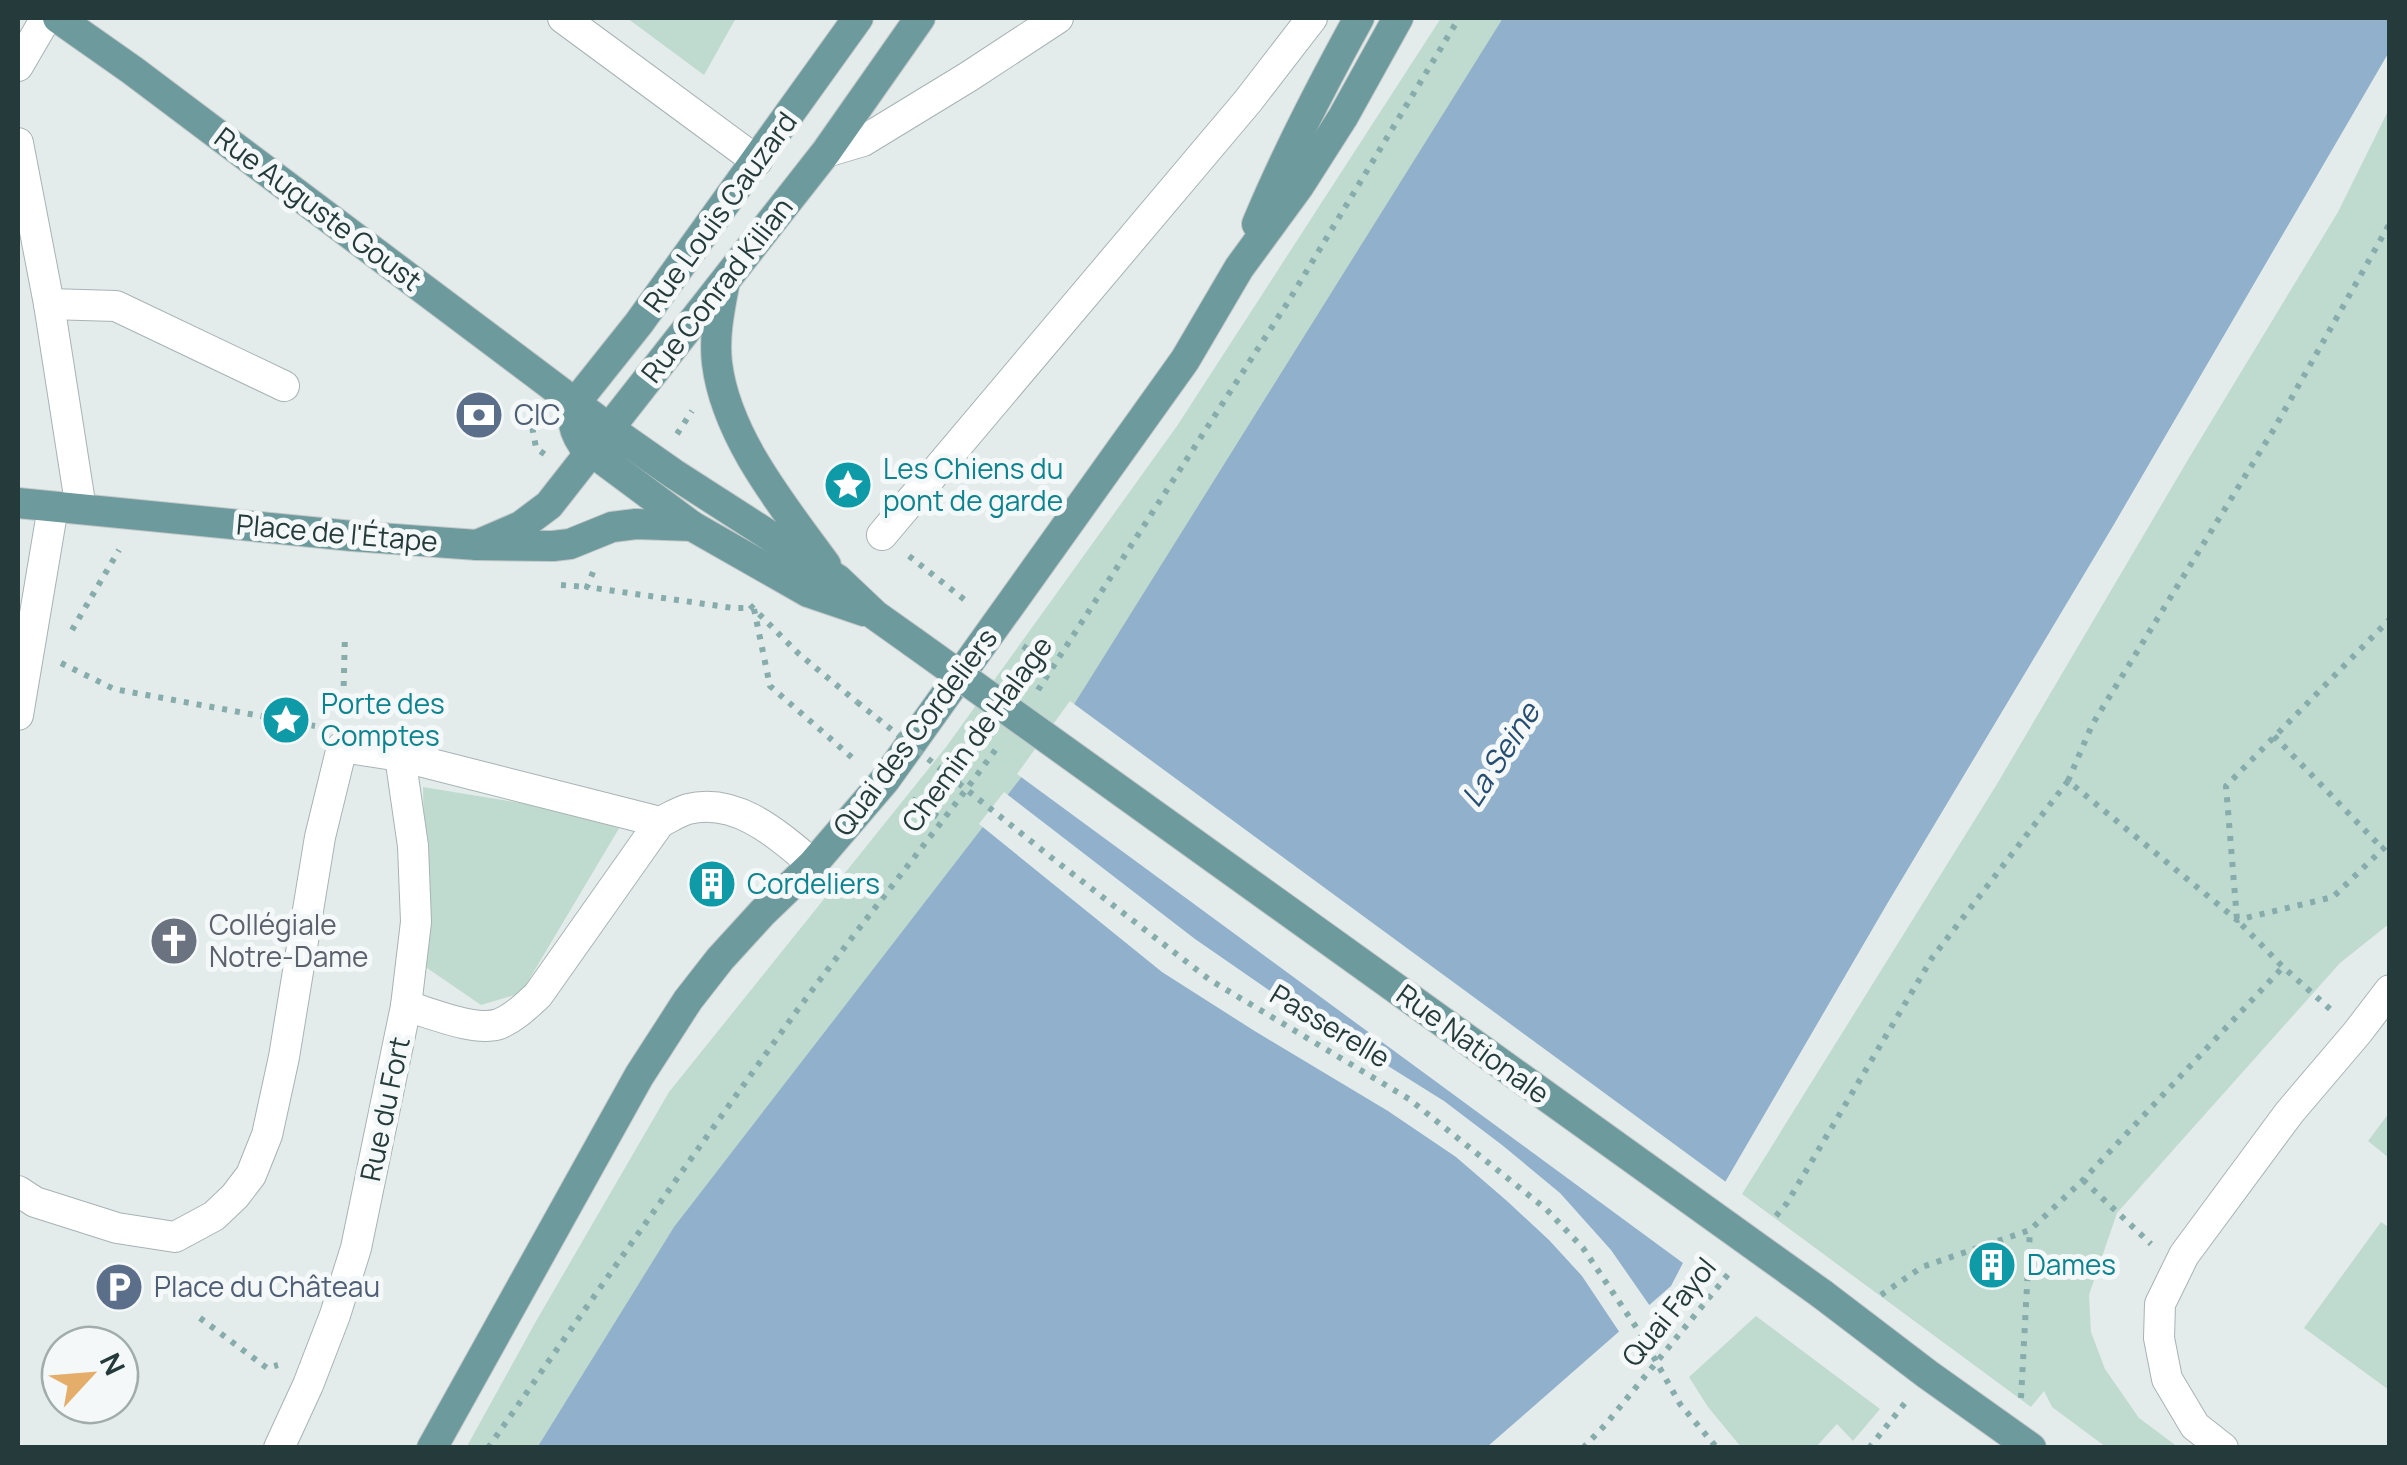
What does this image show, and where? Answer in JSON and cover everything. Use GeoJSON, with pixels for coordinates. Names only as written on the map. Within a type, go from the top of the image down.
{"type":"FeatureCollection","features":[{"type":"Feature","properties":{"kind":"main road","name":"Rue Auguste Goust"},"geometry":{"type":"LineString","coordinates":[[58,18],[576,402]]}},
{"type":"Feature","properties":{"kind":"main road","name":"Rue Louis Cauzard"},"geometry":{"type":"LineString","coordinates":[[576,402],[631,333],[858,18]]}},
{"type":"Feature","properties":{"kind":"main road","name":"Rue Conrad Kilian"},"geometry":{"type":"LineString","coordinates":[[599,439],[826,152],[920,18]]}},
{"type":"Feature","properties":{"kind":"main road","name":"Quai des Cordeliers"},"geometry":{"type":"LineString","coordinates":[[1239,268],[1315,97],[1359,18]]}},
{"type":"Feature","properties":{"kind":"main road","name":"Quai des Cordeliers"},"geometry":{"type":"LineString","coordinates":[[432,1448],[639,1076],[688,1000],[885,780],[1186,360],[1239,268],[1343,117],[1398,18]]}},
{"type":"Feature","properties":{"kind":"main road"},"geometry":{"type":"LineString","coordinates":[[725,280],[716,360],[729,408],[760,471],[837,579]]}},
{"type":"Feature","properties":{"kind":"main road"},"geometry":{"type":"LineString","coordinates":[[576,402],[574,426],[583,445],[599,439],[665,468],[837,579],[875,615]]}},
{"type":"Feature","properties":{"kind":"main road"},"geometry":{"type":"LineString","coordinates":[[599,439],[692,526],[808,592],[875,615]]}},
{"type":"Feature","properties":{"kind":"main road","name":"Place de l'Étape"},"geometry":{"type":"LineString","coordinates":[[18,503],[477,545],[538,515],[599,439]]}},
{"type":"Feature","properties":{"kind":"main road"},"geometry":{"type":"LineString","coordinates":[[477,545],[570,544],[612,527],[646,522],[692,526]]}},
{"type":"Feature","properties":{"kind":"main road","name":"Rue Nationale"},"geometry":{"type":"LineString","coordinates":[[875,615],[2024,1442]]}},
{"type":"Feature","properties":{"kind":"street"},"geometry":{"type":"LineString","coordinates":[[18,66],[46,18]]}},
{"type":"Feature","properties":{"kind":"street"},"geometry":{"type":"LineString","coordinates":[[562,18],[757,161]]}},
{"type":"Feature","properties":{"kind":"street"},"geometry":{"type":"LineString","coordinates":[[826,152],[863,141],[1058,18]]}},
{"type":"Feature","properties":{"kind":"street"},"geometry":{"type":"LineString","coordinates":[[882,536],[1248,101],[1312,18]]}},
{"type":"Feature","properties":{"kind":"street"},"geometry":{"type":"LineString","coordinates":[[18,144],[49,304],[67,508],[41,658],[18,715]]}},
{"type":"Feature","properties":{"kind":"street"},"geometry":{"type":"LineString","coordinates":[[49,304],[116,306],[284,386]]}},
{"type":"Feature","properties":{"kind":"street"},"geometry":{"type":"LineString","coordinates":[[18,1191],[35,1202],[117,1228],[175,1238],[214,1216],[252,1175],[267,1136],[284,1057],[320,837],[342,746],[400,756],[660,822]]}},
{"type":"Feature","properties":{"kind":"street","name":"Rue du Fort"},"geometry":{"type":"LineString","coordinates":[[278,1448],[336,1315],[356,1248],[406,1006],[416,922],[413,846],[400,756]]}},
{"type":"Feature","properties":{"kind":"street"},"geometry":{"type":"LineString","coordinates":[[406,1006],[476,1026],[497,1025],[517,1014],[538,995],[660,822],[686,810],[710,806],[737,811],[776,834],[812,864]]}},
{"type":"Feature","properties":{"kind":"street"},"geometry":{"type":"LineString","coordinates":[[2222,1448],[2195,1426],[2167,1378],[2158,1338],[2160,1304],[2184,1254],[2289,1113],[2390,990]]}},
{"type":"Feature","properties":{"kind":"path","name":"Chemin de Halage"},"geometry":{"type":"LineString","coordinates":[[1032,700],[1288,302],[1459,18]]}},
{"type":"Feature","properties":{"kind":"path"},"geometry":{"type":"LineString","coordinates":[[1775,1217],[1932,958],[2068,780],[2092,725],[2274,429],[2390,223]]}},
{"type":"Feature","properties":{"kind":"path"},"geometry":{"type":"LineString","coordinates":[[612,527],[588,586],[754,608],[770,686],[851,758]]}},
{"type":"Feature","properties":{"kind":"path"},"geometry":{"type":"LineString","coordinates":[[882,536],[997,624]]}},
{"type":"Feature","properties":{"kind":"path"},"geometry":{"type":"LineString","coordinates":[[121,547],[41,658],[114,689],[315,726]]}},
{"type":"Feature","properties":{"kind":"path","name":"Passerelle"},"geometry":{"type":"LineString","coordinates":[[754,608],[799,654],[857,702],[1210,980],[1409,1099],[1546,1209],[1583,1248],[1680,1404],[1717,1448]]}},
{"type":"Feature","properties":{"kind":"path"},"geometry":{"type":"LineString","coordinates":[[2237,920],[2226,786],[2390,619]]}},
{"type":"Feature","properties":{"kind":"path"},"geometry":{"type":"LineString","coordinates":[[342,746],[345,634]]}},
{"type":"Feature","properties":{"kind":"path","name":"Chemin de Halage"},"geometry":{"type":"LineString","coordinates":[[488,1448],[798,1010],[1010,730]]}},
{"type":"Feature","properties":{"kind":"path"},"geometry":{"type":"LineString","coordinates":[[2274,736],[2382,848]]}},
{"type":"Feature","properties":{"kind":"path"},"geometry":{"type":"LineString","coordinates":[[2068,780],[2237,920],[2357,1033]]}},
{"type":"Feature","properties":{"kind":"path"},"geometry":{"type":"LineString","coordinates":[[2237,920],[2333,898],[2390,842]]}},
{"type":"Feature","properties":{"kind":"path"},"geometry":{"type":"LineString","coordinates":[[1853,1319],[1922,1267],[2030,1230],[2083,1180],[2283,967]]}},
{"type":"Feature","properties":{"kind":"path"},"geometry":{"type":"LineString","coordinates":[[2083,1180],[2176,1268]]}},
{"type":"Feature","properties":{"kind":"path"},"geometry":{"type":"LineString","coordinates":[[2024,1442],[2022,1384],[2030,1230]]}},
{"type":"Feature","properties":{"kind":"path","name":"Quai Fayol"},"geometry":{"type":"LineString","coordinates":[[1583,1448],[1739,1262]]}},
{"type":"Feature","properties":{"kind":"path"},"geometry":{"type":"LineString","coordinates":[[200,1318],[267,1368],[277,1364],[308,1386]]}},
{"type":"Feature","properties":{"kind":"path"},"geometry":{"type":"LineString","coordinates":[[1869,1448],[1927,1374]]}},
{"type":"Feature","properties":{"kind":"green space"},"geometry":{"type":"Polygon","coordinates":[[[627,18],[736,18],[704,75],[627,18]]]}},
{"type":"Feature","properties":{"kind":"green space"},"geometry":{"type":"Polygon","coordinates":[[[1441,18],[1511,18],[1154,621],[550,1447],[466,1448],[669,1092],[946,747],[1177,426],[1441,18]]]}},
{"type":"Feature","properties":{"kind":"green space"},"geometry":{"type":"Polygon","coordinates":[[[2389,109],[2389,924],[2340,963],[2117,1213],[2089,1295],[2091,1332],[2105,1369],[2139,1418],[2178,1447],[2106,1447],[2052,1407],[2044,1391],[2031,1407],[1742,1194],[1997,784],[2338,212],[2389,109]]]}},
{"type":"Feature","properties":{"kind":"green space"},"geometry":{"type":"Polygon","coordinates":[[[423,787],[624,820],[521,993],[481,1005],[427,968],[423,787]]]}},
{"type":"Feature","properties":{"kind":"green space"},"geometry":{"type":"Polygon","coordinates":[[[2389,1113],[2389,1158],[2368,1141],[2389,1113]]]}},
{"type":"Feature","properties":{"kind":"green space"},"geometry":{"type":"Polygon","coordinates":[[[2381,1222],[2390,1228],[2389,1390],[2304,1328],[2381,1222]]]}},
{"type":"Feature","properties":{"kind":"green space"},"geometry":{"type":"Polygon","coordinates":[[[1756,1316],[1880,1409],[1853,1441],[1837,1424],[1816,1447],[1741,1447],[1708,1407],[1689,1377],[1756,1316]]]}},
{"type":"Feature","properties":{"kind":"water","name":"La Seine"},"geometry":{"type":"Polygon","coordinates":[[[1503,18],[2389,18],[2389,52],[1724,1184],[1671,1286],[1487,1447],[537,1448],[674,1227],[1073,706],[1503,18]]]}},
{"type":"Feature","properties":{"kind":"pier"},"geometry":{"type":"Polygon","coordinates":[[[1070,701],[1730,1185],[1687,1266],[1017,774],[1070,701]]]}},
{"type":"Feature","properties":{"kind":"pier"},"geometry":{"type":"Polygon","coordinates":[[[1004,792],[1195,939],[1289,1004],[1444,1101],[1502,1145],[1560,1193],[1611,1250],[1652,1309],[1622,1336],[1582,1276],[1549,1240],[1456,1157],[1162,972],[979,824],[1004,792]]]}},
{"type":"Feature","properties":{"kind":"place","name":"CIC"},"geometry":{"type":"Point","coordinates":[479,415]}},
{"type":"Feature","properties":{"kind":"place","name":"Les Chiens du pont de garde"},"geometry":{"type":"Point","coordinates":[848,485]}},
{"type":"Feature","properties":{"kind":"place","name":"Porte des Comptes"},"geometry":{"type":"Point","coordinates":[286,720]}},
{"type":"Feature","properties":{"kind":"place","name":"Cordeliers"},"geometry":{"type":"Point","coordinates":[712,884]}},
{"type":"Feature","properties":{"kind":"place","name":"Collégiale Notre-Dame"},"geometry":{"type":"Point","coordinates":[174,941]}},
{"type":"Feature","properties":{"kind":"place","name":"Dames"},"geometry":{"type":"Point","coordinates":[1992,1265]}},
{"type":"Feature","properties":{"kind":"place","name":"Place du Château"},"geometry":{"type":"Point","coordinates":[119,1287]}}]}
